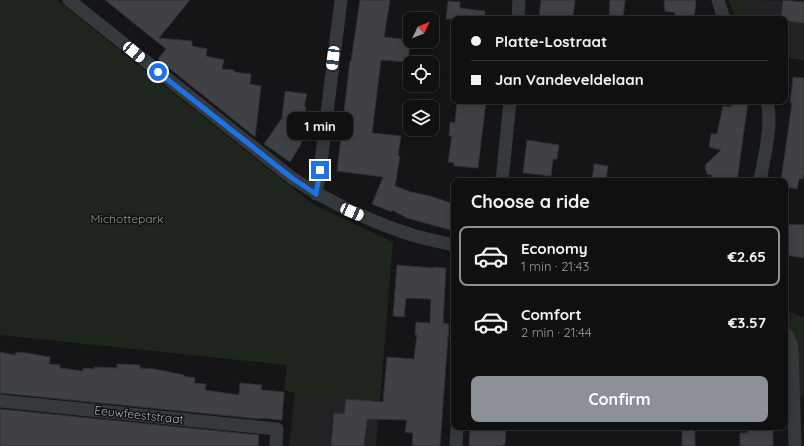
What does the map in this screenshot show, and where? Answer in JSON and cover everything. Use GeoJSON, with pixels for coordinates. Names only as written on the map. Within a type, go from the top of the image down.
{"type":"FeatureCollection","features":[{"type":"Feature","properties":{"kind":"street"},"geometry":{"type":"LineString","coordinates":[[69,0],[292,178],[316,194],[373,221],[413,235],[451,244]]}},
{"type":"Feature","properties":{"kind":"street"},"geometry":{"type":"LineString","coordinates":[[80,0],[86,13]]}},
{"type":"Feature","properties":{"kind":"street"},"geometry":{"type":"LineString","coordinates":[[316,194],[341,0]]}},
{"type":"Feature","properties":{"kind":"street"},"geometry":{"type":"LineString","coordinates":[[518,16],[519,0]]}},
{"type":"Feature","properties":{"kind":"street"},"geometry":{"type":"LineString","coordinates":[[718,0],[723,16]]}},
{"type":"Feature","properties":{"kind":"street"},"geometry":{"type":"LineString","coordinates":[[502,178],[510,104]]}},
{"type":"Feature","properties":{"kind":"street"},"geometry":{"type":"LineString","coordinates":[[760,178],[769,126],[770,112],[769,104]]}},
{"type":"Feature","properties":{"kind":"street"},"geometry":{"type":"LineString","coordinates":[[788,336],[792,347],[795,446]]}},
{"type":"Feature","properties":{"kind":"street"},"geometry":{"type":"LineString","coordinates":[[794,408],[804,394]]}},
{"type":"Feature","properties":{"kind":"street","name":"Eeuwfeeststraat"},"geometry":{"type":"LineString","coordinates":[[0,401],[277,429],[276,446]]}},
{"type":"Feature","properties":{"kind":"street"},"geometry":{"type":"LineString","coordinates":[[456,446],[457,430]]}},
{"type":"Feature","properties":{"kind":"shaded area"},"geometry":{"type":"Polygon","coordinates":[[[749,0],[804,1],[804,60],[788,58],[788,16],[747,16],[749,0]]]}},
{"type":"Feature","properties":{"kind":"shaded area"},"geometry":{"type":"Polygon","coordinates":[[[295,393],[380,401],[376,446],[289,446],[295,393]]]}},
{"type":"Feature","properties":{"kind":"green space","name":"Michottepark"},"geometry":{"type":"Polygon","coordinates":[[[0,0],[57,0],[314,205],[393,242],[380,401],[295,393],[284,390],[287,365],[0,335],[0,0]]]}},
{"type":"Feature","properties":{"kind":"green space"},"geometry":{"type":"Polygon","coordinates":[[[729,0],[749,0],[747,16],[734,16],[729,0]]]}},
{"type":"Feature","properties":{"kind":"green space"},"geometry":{"type":"Polygon","coordinates":[[[788,311],[804,317],[804,394],[794,408],[789,373],[788,311]]]}},
{"type":"Feature","properties":{"kind":"building"},"geometry":{"type":"Polygon","coordinates":[[[105,0],[190,0],[159,38],[192,41],[192,46],[207,49],[206,56],[224,60],[222,69],[251,74],[250,84],[261,86],[255,137],[158,59],[166,49],[105,0]]]}},
{"type":"Feature","properties":{"kind":"building"},"geometry":{"type":"Polygon","coordinates":[[[360,0],[390,0],[384,37],[403,39],[403,48],[409,48],[409,56],[403,56],[403,62],[381,60],[372,133],[401,136],[398,156],[400,156],[395,186],[451,203],[451,230],[407,218],[392,210],[392,212],[372,204],[383,177],[337,171],[350,61],[360,0]]]}},
{"type":"Feature","properties":{"kind":"building"},"geometry":{"type":"Polygon","coordinates":[[[541,0],[575,0],[573,16],[539,16],[541,0]]]}},
{"type":"Feature","properties":{"kind":"building"},"geometry":{"type":"Polygon","coordinates":[[[610,0],[625,0],[623,16],[609,16],[610,0]]]}},
{"type":"Feature","properties":{"kind":"building"},"geometry":{"type":"Polygon","coordinates":[[[664,0],[696,0],[694,16],[675,16],[675,13],[665,11],[664,0]]]}},
{"type":"Feature","properties":{"kind":"building"},"geometry":{"type":"Polygon","coordinates":[[[783,0],[804,2],[804,23],[788,21],[788,16],[781,16],[783,0]]]}},
{"type":"Feature","properties":{"kind":"building"},"geometry":{"type":"Polygon","coordinates":[[[448,1],[460,2],[460,8],[485,11],[484,16],[451,16],[451,19],[446,19],[448,1]]]}},
{"type":"Feature","properties":{"kind":"building"},"geometry":{"type":"Polygon","coordinates":[[[793,77],[804,78],[804,173],[803,179],[799,179],[797,189],[788,188],[788,178],[781,178],[792,103],[790,103],[793,77]]]}},
{"type":"Feature","properties":{"kind":"building"},"geometry":{"type":"Polygon","coordinates":[[[285,91],[307,94],[304,106],[306,107],[301,144],[290,162],[264,144],[282,118],[285,91]]]}},
{"type":"Feature","properties":{"kind":"building"},"geometry":{"type":"Polygon","coordinates":[[[457,104],[486,104],[478,168],[454,166],[454,163],[448,162],[452,136],[449,136],[450,122],[455,123],[457,104]]]}},
{"type":"Feature","properties":{"kind":"building"},"geometry":{"type":"Polygon","coordinates":[[[732,104],[748,104],[737,178],[711,178],[712,175],[707,174],[705,167],[706,164],[721,150],[709,147],[711,134],[717,134],[723,106],[731,107],[732,104]]]}},
{"type":"Feature","properties":{"kind":"building"},"geometry":{"type":"Polygon","coordinates":[[[527,140],[559,145],[557,159],[553,159],[551,176],[523,173],[527,140]]]}},
{"type":"Feature","properties":{"kind":"building"},"geometry":{"type":"Polygon","coordinates":[[[594,164],[608,166],[606,178],[592,178],[594,164]]]}},
{"type":"Feature","properties":{"kind":"building"},"geometry":{"type":"Polygon","coordinates":[[[788,224],[804,225],[804,258],[788,255],[788,224]]]}},
{"type":"Feature","properties":{"kind":"building"},"geometry":{"type":"Polygon","coordinates":[[[397,265],[446,268],[443,323],[449,324],[440,446],[412,446],[413,433],[405,432],[407,420],[367,419],[364,446],[331,446],[334,413],[344,414],[346,399],[383,402],[387,357],[414,359],[417,335],[415,335],[416,322],[430,323],[431,299],[406,298],[404,317],[393,316],[397,265]]]}},
{"type":"Feature","properties":{"kind":"building"},"geometry":{"type":"Polygon","coordinates":[[[0,352],[15,355],[16,352],[27,353],[50,357],[49,364],[60,365],[60,368],[83,371],[83,368],[94,369],[94,367],[117,368],[117,364],[140,365],[140,368],[155,369],[195,378],[194,383],[206,384],[205,390],[239,395],[240,383],[262,385],[261,390],[284,392],[282,420],[0,393],[0,352]]]}},
{"type":"Feature","properties":{"kind":"building"},"geometry":{"type":"Polygon","coordinates":[[[0,409],[259,435],[258,446],[0,446],[0,409]]]}},
{"type":"Feature","properties":{"kind":"building"},"geometry":{"type":"Polygon","coordinates":[[[470,430],[506,430],[505,445],[503,446],[469,446],[470,430]]]}},
{"type":"Feature","properties":{"kind":"building"},"geometry":{"type":"Polygon","coordinates":[[[682,430],[695,430],[695,446],[682,446],[682,430]]]}},
{"type":"Feature","properties":{"kind":"building"},"geometry":{"type":"Polygon","coordinates":[[[748,430],[773,430],[773,446],[740,446],[740,433],[747,433],[748,430]]]}},
{"type":"Feature","properties":{"kind":"route"},"geometry":{"type":"LineString","coordinates":[[158,72],[292,178],[316,194],[320,170]]}}]}
